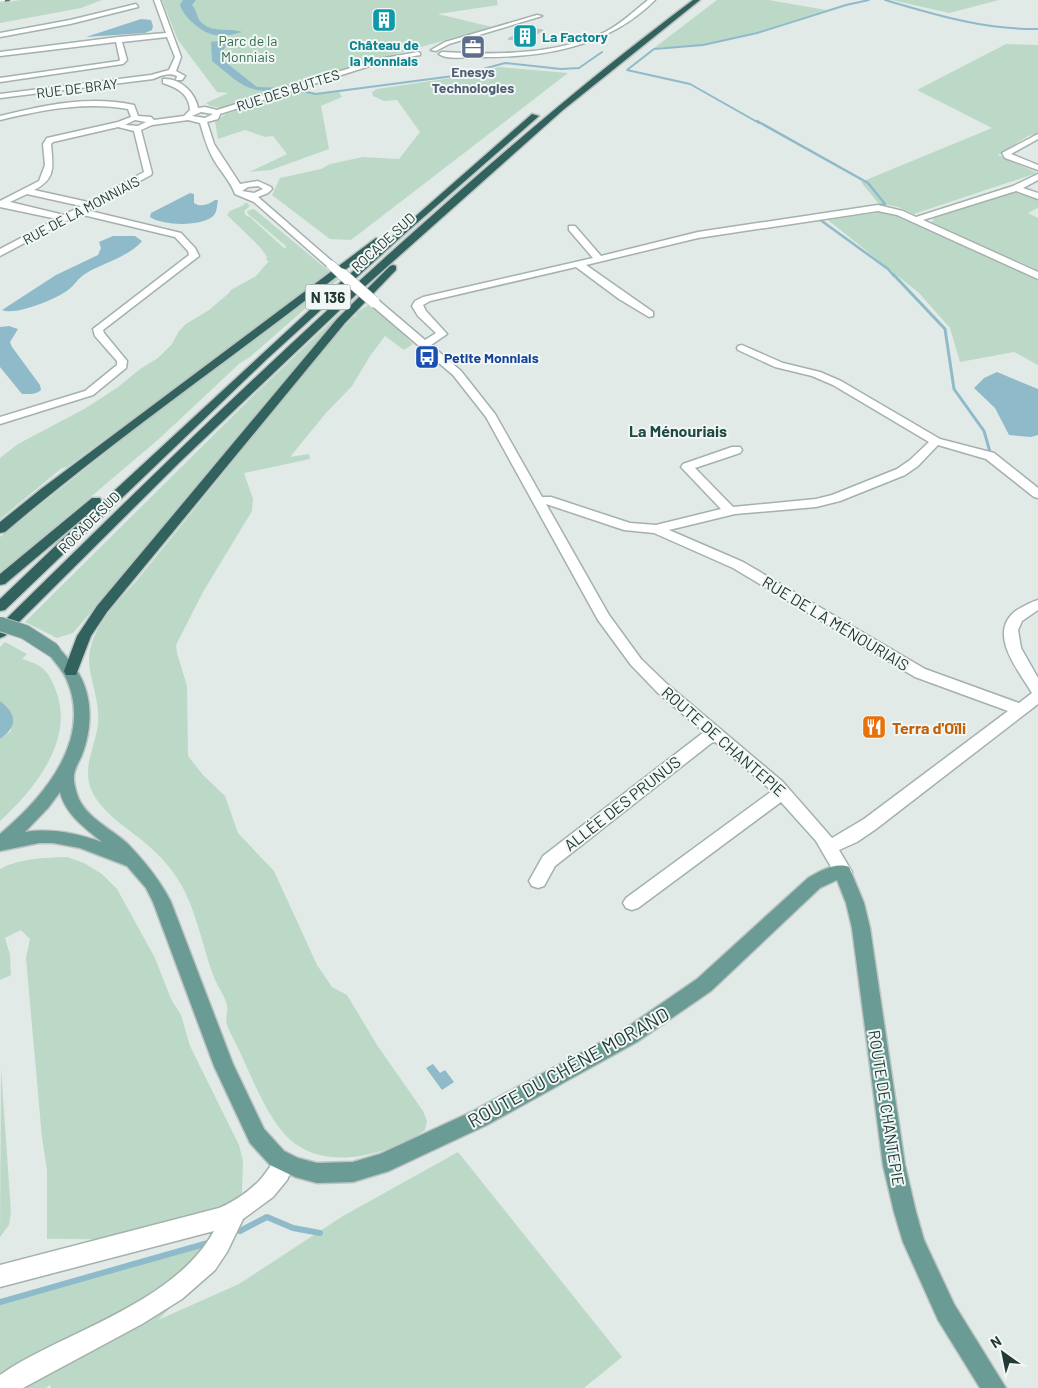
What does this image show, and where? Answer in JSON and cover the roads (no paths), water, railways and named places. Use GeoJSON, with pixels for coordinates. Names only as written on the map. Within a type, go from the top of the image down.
{"type":"FeatureCollection","features":[{"type":"Feature","properties":{"kind":"highway"},"geometry":{"type":"LineString","coordinates":[[649,26],[684,0]]}},
{"type":"Feature","properties":{"kind":"highway","name":"ROCADE SUD"},"geometry":{"type":"LineString","coordinates":[[0,632],[231,406],[363,282],[560,109],[697,0]]}},
{"type":"Feature","properties":{"kind":"highway","name":"ROCADE SUD"},"geometry":{"type":"LineString","coordinates":[[0,607],[131,479],[316,307],[452,186],[539,113]]}},
{"type":"Feature","properties":{"kind":"highway"},"geometry":{"type":"LineString","coordinates":[[0,529],[102,448],[332,277],[421,204],[452,186]]}},
{"type":"Feature","properties":{"kind":"highway"},"geometry":{"type":"LineString","coordinates":[[71,671],[84,636],[102,609],[307,361],[342,321],[445,216],[448,206]]}},
{"type":"Feature","properties":{"kind":"highway"},"geometry":{"type":"LineString","coordinates":[[0,581],[107,491],[131,479]]}},
{"type":"Feature","properties":{"kind":"main road"},"geometry":{"type":"LineString","coordinates":[[0,624],[25,632],[53,650],[71,671],[81,696],[82,724],[77,746],[66,770],[45,801],[26,822],[0,844]]}},
{"type":"Feature","properties":{"kind":"main road","name":"ROUTE DU CHÊNE MORAND"},"geometry":{"type":"LineString","coordinates":[[66,770],[70,798],[81,815],[121,848],[152,883],[162,902],[214,1040],[252,1126],[267,1148],[285,1163],[317,1173],[353,1172],[382,1164],[480,1118],[552,1080],[656,1020],[704,985],[814,883],[828,875],[843,872]]}},
{"type":"Feature","properties":{"kind":"main road","name":"ROUTE DU CHÊNE MORAND"},"geometry":{"type":"LineString","coordinates":[[0,844],[49,835],[76,840],[135,864]]}},
{"type":"Feature","properties":{"kind":"main road","name":"ROUTE DE CHANTEPIE"},"geometry":{"type":"LineString","coordinates":[[843,872],[856,903],[861,928],[894,1165],[905,1212],[917,1249],[946,1312],[994,1388]]}},
{"type":"Feature","properties":{"kind":"street"},"geometry":{"type":"LineString","coordinates":[[157,0],[178,57],[172,72]]}},
{"type":"Feature","properties":{"kind":"street"},"geometry":{"type":"LineString","coordinates":[[442,54],[442,52],[434,50],[421,51],[424,56],[442,54],[469,56],[500,55],[541,50],[576,42],[612,30],[652,0]]}},
{"type":"Feature","properties":{"kind":"street"},"geometry":{"type":"LineString","coordinates":[[0,35],[136,6]]}},
{"type":"Feature","properties":{"kind":"street"},"geometry":{"type":"LineString","coordinates":[[434,50],[447,43],[539,16]]}},
{"type":"Feature","properties":{"kind":"street"},"geometry":{"type":"LineString","coordinates":[[19,32],[43,48]]}},
{"type":"Feature","properties":{"kind":"street"},"geometry":{"type":"LineString","coordinates":[[0,54],[118,39],[169,35]]}},
{"type":"Feature","properties":{"kind":"street"},"geometry":{"type":"LineString","coordinates":[[0,80],[121,64],[124,60],[118,39]]}},
{"type":"Feature","properties":{"kind":"street","name":"RUE DES BUTTES"},"geometry":{"type":"LineString","coordinates":[[203,120],[215,117],[217,113],[382,60],[424,56]]}},
{"type":"Feature","properties":{"kind":"street"},"geometry":{"type":"LineString","coordinates":[[154,78],[158,74],[172,72],[180,74],[178,78]]}},
{"type":"Feature","properties":{"kind":"street"},"geometry":{"type":"LineString","coordinates":[[154,78],[186,90],[194,102],[190,115]]}},
{"type":"Feature","properties":{"kind":"street","name":"RUE DE BRAY"},"geometry":{"type":"LineString","coordinates":[[0,98],[154,78]]}},
{"type":"Feature","properties":{"kind":"street"},"geometry":{"type":"LineString","coordinates":[[166,81],[178,78]]}},
{"type":"Feature","properties":{"kind":"street"},"geometry":{"type":"LineString","coordinates":[[178,78],[196,97],[204,110]]}},
{"type":"Feature","properties":{"kind":"street"},"geometry":{"type":"LineString","coordinates":[[0,118],[106,103],[131,106],[135,118]]}},
{"type":"Feature","properties":{"kind":"street"},"geometry":{"type":"LineString","coordinates":[[120,124],[123,127],[137,128],[150,122],[190,115],[204,110],[217,113]]}},
{"type":"Feature","properties":{"kind":"street"},"geometry":{"type":"LineString","coordinates":[[190,115],[203,120],[210,144],[218,161],[236,185],[252,184],[267,187],[267,190],[259,197]]}},
{"type":"Feature","properties":{"kind":"street"},"geometry":{"type":"LineString","coordinates":[[1,204],[43,182],[49,165],[46,144],[50,140],[120,124],[125,120],[135,118],[150,122]]}},
{"type":"Feature","properties":{"kind":"street","name":"RUE DE LA MONNIAIS"},"geometry":{"type":"LineString","coordinates":[[0,253],[148,173],[137,128]]}},
{"type":"Feature","properties":{"kind":"street"},"geometry":{"type":"LineString","coordinates":[[1038,136],[1006,153],[1008,156],[1038,168]]}},
{"type":"Feature","properties":{"kind":"street"},"geometry":{"type":"LineString","coordinates":[[915,220],[1016,188],[1038,177]]}},
{"type":"Feature","properties":{"kind":"street","name":"ROUTE DE CHANTEPIE"},"geometry":{"type":"LineString","coordinates":[[236,185],[240,193],[259,197],[331,265],[457,373],[491,416],[603,617],[636,662],[662,688],[783,792],[809,820],[830,847],[843,872]]}},
{"type":"Feature","properties":{"kind":"street"},"geometry":{"type":"LineString","coordinates":[[1016,188],[1038,196]]}},
{"type":"Feature","properties":{"kind":"street"},"geometry":{"type":"LineString","coordinates":[[26,191],[89,206]]}},
{"type":"Feature","properties":{"kind":"street"},"geometry":{"type":"LineString","coordinates":[[1,204],[65,218]]}},
{"type":"Feature","properties":{"kind":"street"},"geometry":{"type":"LineString","coordinates":[[425,344],[442,334],[420,312],[417,306],[427,299],[698,235],[868,209],[889,210],[915,220],[1038,276]]}},
{"type":"Feature","properties":{"kind":"street"},"geometry":{"type":"LineString","coordinates":[[0,421],[89,393],[122,366],[122,362],[99,334],[98,329],[194,256],[192,250],[178,235],[78,211]]}},
{"type":"Feature","properties":{"kind":"street"},"geometry":{"type":"LineString","coordinates":[[572,228],[599,259]]}},
{"type":"Feature","properties":{"kind":"street"},"geometry":{"type":"LineString","coordinates":[[578,264],[623,298],[649,314]]}},
{"type":"Feature","properties":{"kind":"street"},"geometry":{"type":"LineString","coordinates":[[742,348],[779,365],[816,374],[836,382],[936,442],[990,456],[1038,494]]}},
{"type":"Feature","properties":{"kind":"street","name":"RUE DE LA MÉNOURIAIS"},"geometry":{"type":"LineString","coordinates":[[539,501],[547,500],[629,527],[656,529],[730,511],[816,503],[836,498],[901,472],[914,463],[936,442]]}},
{"type":"Feature","properties":{"kind":"street"},"geometry":{"type":"LineString","coordinates":[[730,511],[687,467],[736,450]]}},
{"type":"Feature","properties":{"kind":"street","name":"RUE DE LA MÉNOURIAIS"},"geometry":{"type":"LineString","coordinates":[[656,529],[738,565],[920,673],[1020,708]]}},
{"type":"Feature","properties":{"kind":"street"},"geometry":{"type":"LineString","coordinates":[[1038,604],[1014,620],[1010,628],[1010,638],[1018,657],[1038,690]]}},
{"type":"Feature","properties":{"kind":"street"},"geometry":{"type":"LineString","coordinates":[[830,847],[851,837],[870,824],[1038,696]]}},
{"type":"Feature","properties":{"kind":"street","name":"ALLÉE DES PRUNUS"},"geometry":{"type":"LineString","coordinates":[[538,881],[548,860],[714,732]]}},
{"type":"Feature","properties":{"kind":"street"},"geometry":{"type":"LineString","coordinates":[[632,903],[783,792]]}},
{"type":"Feature","properties":{"kind":"street"},"geometry":{"type":"LineString","coordinates":[[0,1276],[236,1213],[279,1176],[285,1163]]}},
{"type":"Feature","properties":{"kind":"street"},"geometry":{"type":"LineString","coordinates":[[4,1388],[27,1372],[153,1304],[177,1289],[208,1260],[222,1240],[236,1213]]}},
{"type":"Feature","properties":{"kind":"water"},"geometry":{"type":"Polygon","coordinates":[[[183,0],[196,0],[192,5],[199,20],[206,26],[242,32],[231,35],[215,35],[202,30],[185,14],[180,5],[183,0]]]}},
{"type":"Feature","properties":{"kind":"water"},"geometry":{"type":"Polygon","coordinates":[[[141,19],[151,20],[152,30],[145,33],[86,37],[141,19]]]}},
{"type":"Feature","properties":{"kind":"water"},"geometry":{"type":"Polygon","coordinates":[[[239,38],[227,45],[221,53],[224,61],[257,87],[283,88],[261,91],[252,89],[236,81],[212,61],[211,42],[239,38]]]}},
{"type":"Feature","properties":{"kind":"water"},"geometry":{"type":"Polygon","coordinates":[[[190,193],[194,194],[194,203],[199,205],[205,205],[218,200],[214,215],[201,222],[183,224],[164,222],[150,217],[151,213],[190,193]]]}},
{"type":"Feature","properties":{"kind":"water"},"geometry":{"type":"Polygon","coordinates":[[[113,236],[135,236],[142,241],[137,247],[123,256],[85,274],[63,294],[55,298],[26,309],[16,311],[2,310],[56,275],[98,255],[101,248],[99,242],[113,236]]]}},
{"type":"Feature","properties":{"kind":"water"},"geometry":{"type":"Polygon","coordinates":[[[9,326],[18,329],[10,342],[40,385],[41,390],[36,393],[22,394],[0,367],[0,327],[9,326]]]}},
{"type":"Feature","properties":{"kind":"water"},"geometry":{"type":"Polygon","coordinates":[[[997,372],[1038,389],[1038,435],[1031,437],[1009,435],[995,408],[974,388],[984,378],[997,372]]]}},
{"type":"Feature","properties":{"kind":"water"},"geometry":{"type":"Polygon","coordinates":[[[0,701],[10,711],[13,721],[10,730],[0,739],[0,701]]]}},
{"type":"Feature","properties":{"kind":"water"},"geometry":{"type":"Polygon","coordinates":[[[433,1064],[440,1073],[445,1070],[454,1082],[442,1090],[426,1068],[433,1064]]]}},
{"type":"Feature","properties":{"kind":"waterway"},"geometry":{"type":"LineString","coordinates":[[759,123],[690,84],[627,70],[654,49],[703,45],[757,33],[846,5],[869,0]]}},
{"type":"Feature","properties":{"kind":"waterway"},"geometry":{"type":"LineString","coordinates":[[885,0],[942,16],[980,24],[1018,29],[1038,29]]}},
{"type":"Feature","properties":{"kind":"waterway"},"geometry":{"type":"LineString","coordinates":[[296,90],[316,94],[461,75],[505,63],[561,69],[579,68],[602,52]]}},
{"type":"Feature","properties":{"kind":"waterway"},"geometry":{"type":"LineString","coordinates":[[757,121],[868,183],[885,204],[874,206]]}},
{"type":"Feature","properties":{"kind":"waterway"},"geometry":{"type":"LineString","coordinates":[[823,219],[819,219],[888,269],[894,276]]}},
{"type":"Feature","properties":{"kind":"waterway"},"geometry":{"type":"LineString","coordinates":[[893,274],[945,329],[954,389],[984,431],[990,452]]}},
{"type":"Feature","properties":{"kind":"waterway"},"geometry":{"type":"LineString","coordinates":[[240,1231],[267,1217],[293,1228],[320,1233]]}},
{"type":"Feature","properties":{"kind":"waterway"},"geometry":{"type":"LineString","coordinates":[[0,1302],[208,1243]]}},
{"type":"Feature","properties":{"kind":"railway"},"geometry":{"type":"LineString","coordinates":[[0,1],[9,0]]}},
{"type":"Feature","properties":{"kind":"place","name":"Château de la Monniais"},"geometry":{"type":"Point","coordinates":[384,20]}},
{"type":"Feature","properties":{"kind":"place","name":"La Factory"},"geometry":{"type":"Point","coordinates":[525,36]}},
{"type":"Feature","properties":{"kind":"place","name":"Enesys Technologies"},"geometry":{"type":"Point","coordinates":[473,47]}},
{"type":"Feature","properties":{"kind":"place","name":"Petite Monniais"},"geometry":{"type":"Point","coordinates":[427,357]}},
{"type":"Feature","properties":{"kind":"place","name":"Terra d'Oïli"},"geometry":{"type":"Point","coordinates":[874,727]}},
{"type":"Feature","properties":{"kind":"district","name":"La Ménouriais"},"geometry":{"type":"Point","coordinates":[678,430]}},
{"type":"Feature","properties":{"kind":"park label","name":"Parc de la Monniais"},"geometry":{"type":"Point","coordinates":[248,48]}}]}
